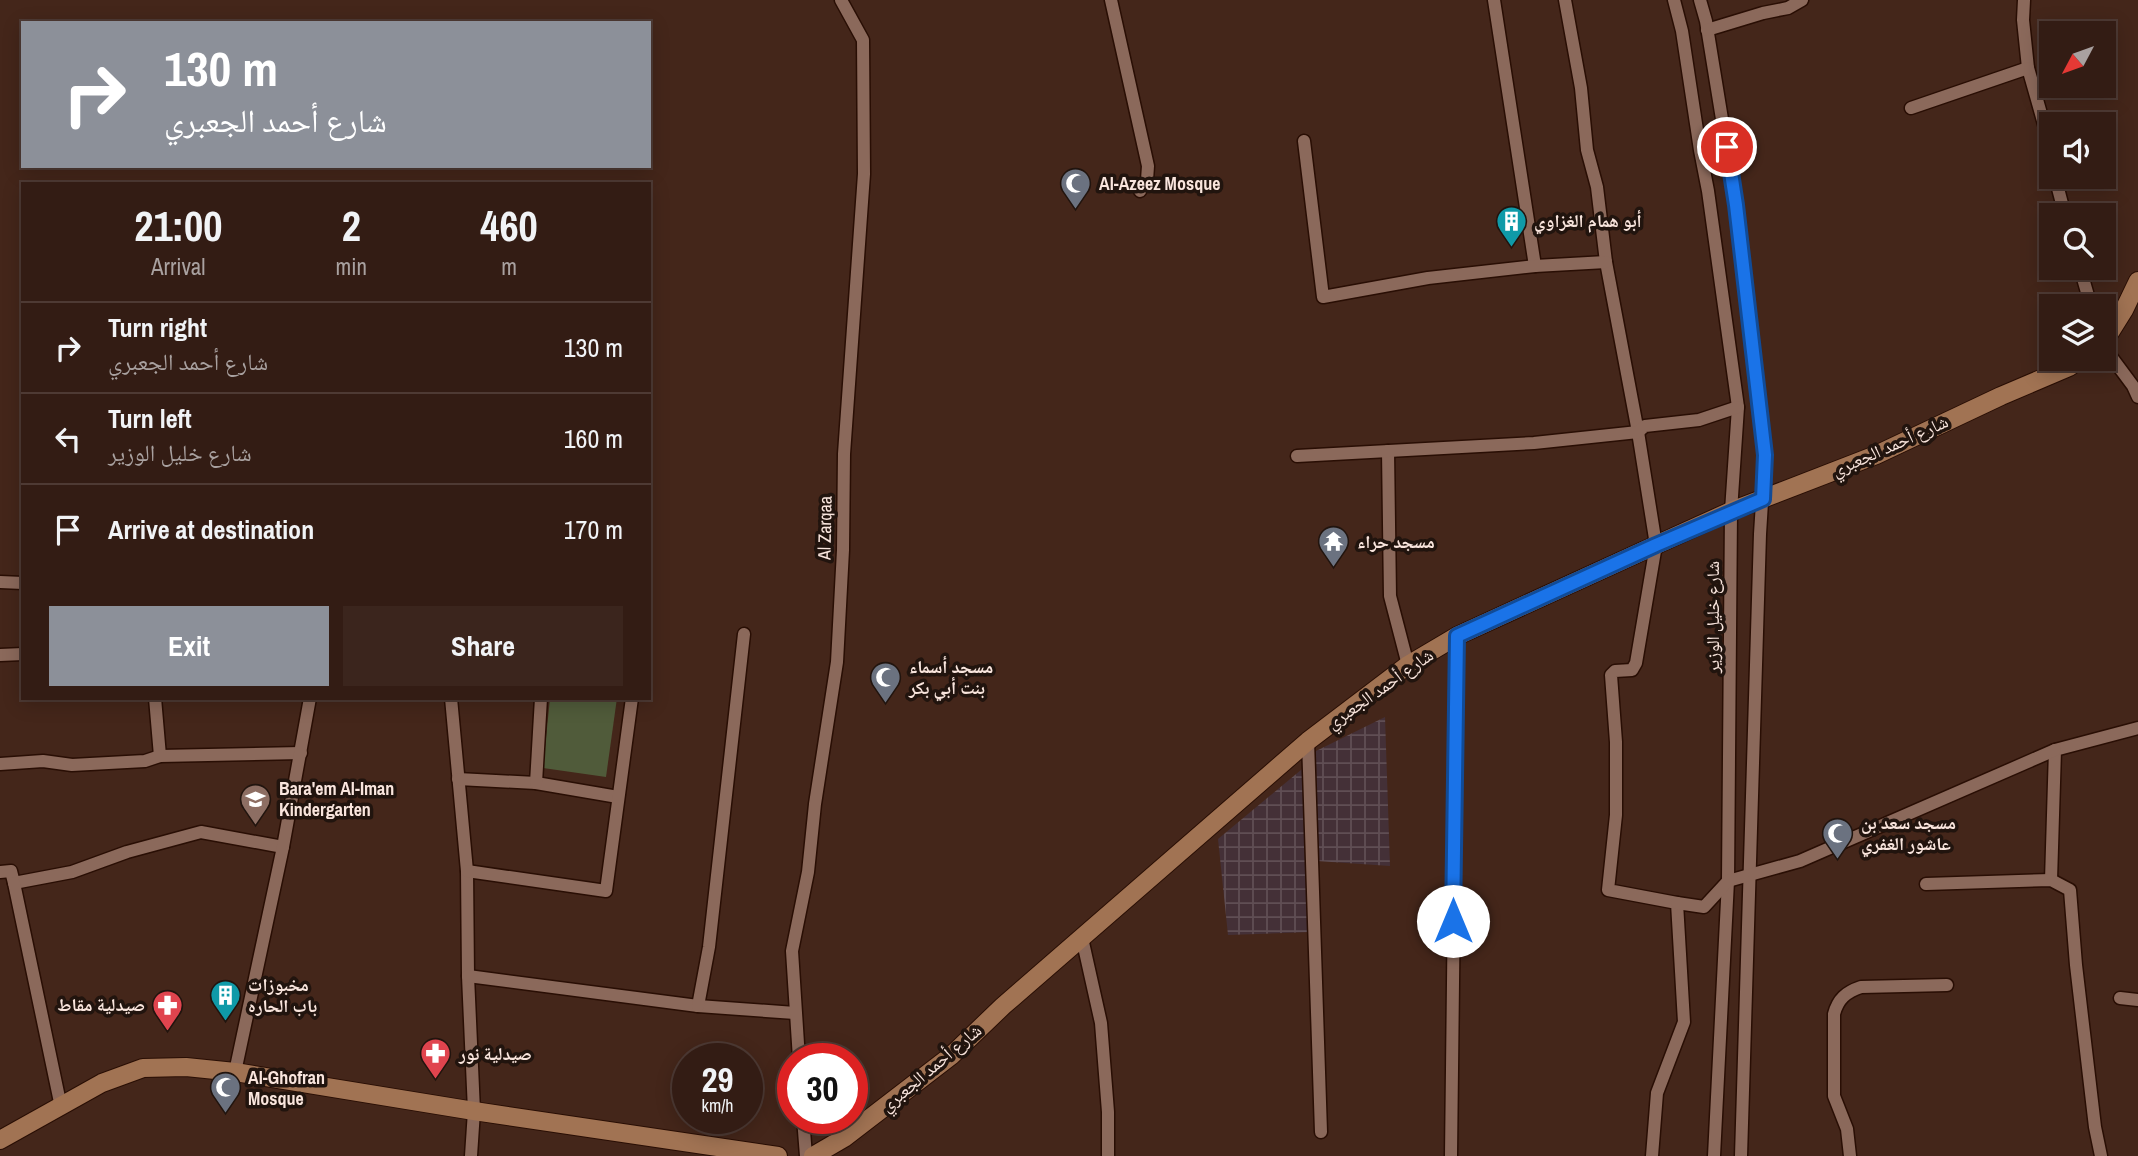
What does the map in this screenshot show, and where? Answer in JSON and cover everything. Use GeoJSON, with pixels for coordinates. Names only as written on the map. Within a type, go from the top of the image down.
{"type":"FeatureCollection","features":[{"type":"Feature","properties":{"kind":"street","name":"Al Zarqaa"},"geometry":{"type":"LineString","coordinates":[[798,1043],[792,951],[808,872],[815,804],[837,662],[843,550],[844,453],[863,187],[863,40],[841,0]]}},
{"type":"Feature","properties":{"kind":"street"},"geometry":{"type":"LineString","coordinates":[[1111,0],[1148,166],[1147,180],[1140,191]]}},
{"type":"Feature","properties":{"kind":"street"},"geometry":{"type":"LineString","coordinates":[[1494,0],[1535,266]]}},
{"type":"Feature","properties":{"kind":"street"},"geometry":{"type":"LineString","coordinates":[[1565,0],[1581,88],[1587,150],[1597,187],[1606,262],[1656,545],[1636,663],[1632,670],[1615,671],[1611,675],[1616,742],[1616,803],[1608,890],[1704,907],[1728,881],[1800,861],[2055,750],[2138,728]]}},
{"type":"Feature","properties":{"kind":"street","name":"شارع خليل الوزير"},"geometry":{"type":"LineString","coordinates":[[1674,0],[1682,31],[1708,191],[1738,407],[1731,511],[1728,881],[1714,1156]]}},
{"type":"Feature","properties":{"kind":"street"},"geometry":{"type":"LineString","coordinates":[[1700,0],[1739,233],[1765,455],[1760,534],[1741,1156]]}},
{"type":"Feature","properties":{"kind":"street"},"geometry":{"type":"LineString","coordinates":[[1707,30],[1788,8],[1802,0]]}},
{"type":"Feature","properties":{"kind":"street"},"geometry":{"type":"LineString","coordinates":[[2024,0],[2023,20],[2028,68],[2040,112]]}},
{"type":"Feature","properties":{"kind":"street"},"geometry":{"type":"LineString","coordinates":[[1911,108],[2028,68]]}},
{"type":"Feature","properties":{"kind":"street"},"geometry":{"type":"LineString","coordinates":[[1304,141],[1324,297],[1428,278],[1535,266],[1606,262]]}},
{"type":"Feature","properties":{"kind":"street"},"geometry":{"type":"LineString","coordinates":[[2116,324],[2138,281]]}},
{"type":"Feature","properties":{"kind":"street"},"geometry":{"type":"LineString","coordinates":[[2116,361],[2136,389]]}},
{"type":"Feature","properties":{"kind":"street","name":"شارع أحمد الجعبري"},"geometry":{"type":"LineString","coordinates":[[813,1156],[844,1138],[952,1055],[1003,1006],[1308,741],[1408,665],[1457,636],[1731,511],[1876,454],[2060,371]]}},
{"type":"Feature","properties":{"kind":"street"},"geometry":{"type":"LineString","coordinates":[[1297,456],[1534,443],[1638,432],[1645,426],[1699,420],[1738,407]]}},
{"type":"Feature","properties":{"kind":"street"},"geometry":{"type":"LineString","coordinates":[[1388,451],[1390,596],[1408,665]]}},
{"type":"Feature","properties":{"kind":"street"},"geometry":{"type":"LineString","coordinates":[[0,582],[21,583]]}},
{"type":"Feature","properties":{"kind":"street"},"geometry":{"type":"LineString","coordinates":[[698,1006],[710,935],[744,634]]}},
{"type":"Feature","properties":{"kind":"street"},"geometry":{"type":"LineString","coordinates":[[1451,1156],[1457,636]]}},
{"type":"Feature","properties":{"kind":"street"},"geometry":{"type":"LineString","coordinates":[[0,655],[21,654]]}},
{"type":"Feature","properties":{"kind":"street"},"geometry":{"type":"LineString","coordinates":[[155,700],[160,756]]}},
{"type":"Feature","properties":{"kind":"street"},"geometry":{"type":"LineString","coordinates":[[235,1072],[283,847],[310,700]]}},
{"type":"Feature","properties":{"kind":"street"},"geometry":{"type":"LineString","coordinates":[[451,700],[467,871],[474,1111],[471,1156]]}},
{"type":"Feature","properties":{"kind":"street"},"geometry":{"type":"LineString","coordinates":[[536,783],[541,700]]}},
{"type":"Feature","properties":{"kind":"street"},"geometry":{"type":"LineString","coordinates":[[467,871],[606,891],[632,700]]}},
{"type":"Feature","properties":{"kind":"street"},"geometry":{"type":"LineString","coordinates":[[1308,741],[1321,1132]]}},
{"type":"Feature","properties":{"kind":"street"},"geometry":{"type":"LineString","coordinates":[[2051,880],[2055,750]]}},
{"type":"Feature","properties":{"kind":"street"},"geometry":{"type":"LineString","coordinates":[[0,764],[43,761],[72,765],[145,761],[160,756],[300,753]]}},
{"type":"Feature","properties":{"kind":"street"},"geometry":{"type":"LineString","coordinates":[[458,779],[536,783],[618,797]]}},
{"type":"Feature","properties":{"kind":"street"},"geometry":{"type":"LineString","coordinates":[[14,883],[72,872],[127,852],[201,832],[283,847]]}},
{"type":"Feature","properties":{"kind":"street"},"geometry":{"type":"LineString","coordinates":[[0,872],[11,871],[61,1107]]}},
{"type":"Feature","properties":{"kind":"street"},"geometry":{"type":"LineString","coordinates":[[1926,884],[2051,880],[2070,890],[2076,965],[2101,1156]]}},
{"type":"Feature","properties":{"kind":"street"},"geometry":{"type":"LineString","coordinates":[[1652,1156],[1657,1093],[1684,1022],[1677,903]]}},
{"type":"Feature","properties":{"kind":"street"},"geometry":{"type":"LineString","coordinates":[[1082,938],[1101,1023],[1108,1112],[1108,1156]]}},
{"type":"Feature","properties":{"kind":"street"},"geometry":{"type":"LineString","coordinates":[[468,976],[698,1006],[795,1013]]}},
{"type":"Feature","properties":{"kind":"street"},"geometry":{"type":"LineString","coordinates":[[1850,1156],[1847,1129],[1834,1096],[1834,1014],[1837,1002],[1852,990],[1861,987],[1947,985]]}},
{"type":"Feature","properties":{"kind":"street"},"geometry":{"type":"LineString","coordinates":[[2120,998],[2138,1000]]}},
{"type":"Feature","properties":{"kind":"street"},"geometry":{"type":"LineString","coordinates":[[0,1140],[102,1083],[143,1068],[186,1067],[235,1072],[778,1156]]}},
{"type":"Feature","properties":{"kind":"street"},"geometry":{"type":"LineString","coordinates":[[804,1134],[806,1156]]}},
{"type":"Feature","properties":{"kind":"shaded area"},"geometry":{"type":"Polygon","coordinates":[[[1385,717],[1390,866],[1317,861],[1316,751],[1385,717]]]}},
{"type":"Feature","properties":{"kind":"shaded area"},"geometry":{"type":"Polygon","coordinates":[[[1307,765],[1311,932],[1228,935],[1218,839],[1307,765]]]}},
{"type":"Feature","properties":{"kind":"green space"},"geometry":{"type":"Polygon","coordinates":[[[550,700],[617,700],[606,777],[543,768],[550,700]]]}},
{"type":"Feature","properties":{"kind":"place","name":"Al-Azeez Mosque"},"geometry":{"type":"Point","coordinates":[1076,211]}},
{"type":"Feature","properties":{"kind":"place","name":"أبو همام الغزاوي"},"geometry":{"type":"Point","coordinates":[1511,248]}},
{"type":"Feature","properties":{"kind":"place","name":"مسجد حراء"},"geometry":{"type":"Point","coordinates":[1334,569]}},
{"type":"Feature","properties":{"kind":"place","name":"مسجد أسماء بنت أبي بكر"},"geometry":{"type":"Point","coordinates":[886,704]}},
{"type":"Feature","properties":{"kind":"place","name":"Bara'em Al-Iman Kindergarten"},"geometry":{"type":"Point","coordinates":[256,826]}},
{"type":"Feature","properties":{"kind":"place","name":"مسجد سعد بن عاشور الغفري"},"geometry":{"type":"Point","coordinates":[1838,860]}},
{"type":"Feature","properties":{"kind":"place","name":"مخبوزات باب الحاره"},"geometry":{"type":"Point","coordinates":[225,1022]}},
{"type":"Feature","properties":{"kind":"place","name":"صيدلية مقاط"},"geometry":{"type":"Point","coordinates":[168,1032]}},
{"type":"Feature","properties":{"kind":"place","name":"صيدلية نور"},"geometry":{"type":"Point","coordinates":[436,1081]}},
{"type":"Feature","properties":{"kind":"place","name":"Al-Ghofran Mosque"},"geometry":{"type":"Point","coordinates":[225,1115]}},
{"type":"Feature","properties":{"kind":"route"},"geometry":{"type":"LineString","coordinates":[[1453,921],[1457,636],[1731,511],[1763,499],[1765,455],[1727,147]]}}]}
